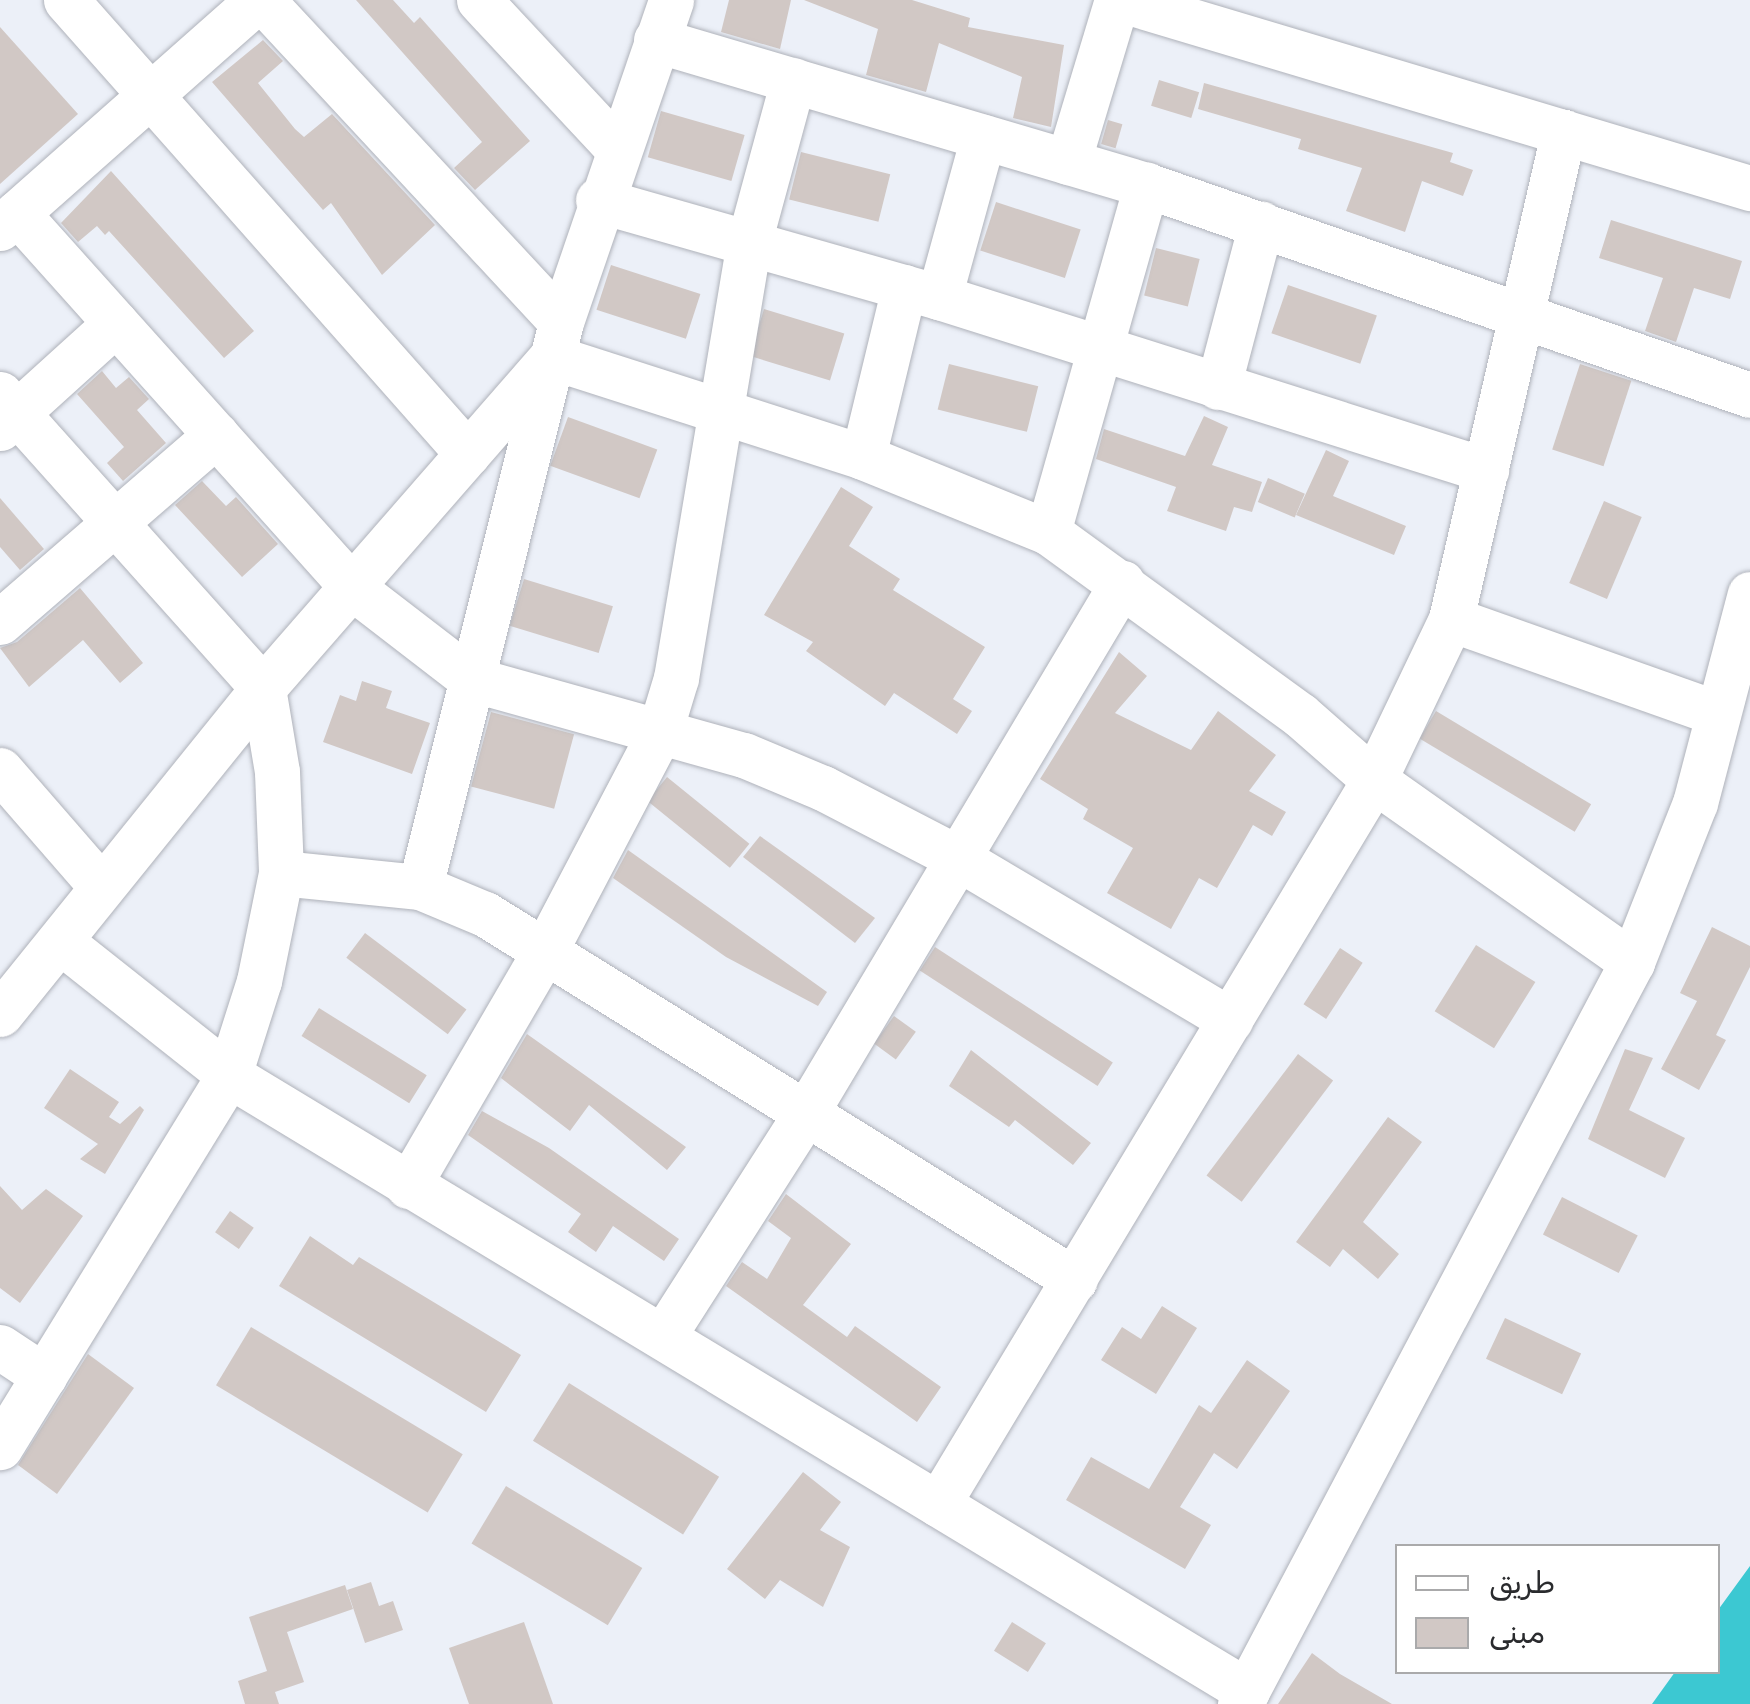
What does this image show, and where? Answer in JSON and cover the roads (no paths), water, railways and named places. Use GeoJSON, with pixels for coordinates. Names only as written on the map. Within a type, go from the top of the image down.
{"type":"FeatureCollection","features":[{"type":"Feature","properties":{"kind":"street"},"geometry":{"type":"LineString","coordinates":[[66,0],[468,454]]}},
{"type":"Feature","properties":{"kind":"street"},"geometry":{"type":"LineString","coordinates":[[1230,1020],[956,857],[744,754],[659,734],[472,679],[353,588],[116,323],[9,221],[260,0],[556,339],[722,415],[862,457],[1048,532],[1300,715],[1374,780],[1632,962]]}},
{"type":"Feature","properties":{"kind":"street"},"geometry":{"type":"LineString","coordinates":[[480,0],[615,146]]}},
{"type":"Feature","properties":{"kind":"street"},"geometry":{"type":"LineString","coordinates":[[1068,162],[1120,0],[1750,188]]}},
{"type":"Feature","properties":{"kind":"street"},"geometry":{"type":"LineString","coordinates":[[420,887],[556,339],[615,146],[663,20],[793,80],[1146,186],[1750,395]]}},
{"type":"Feature","properties":{"kind":"street"},"geometry":{"type":"LineString","coordinates":[[408,1186],[546,949],[659,734],[676,678],[748,246],[793,80]]}},
{"type":"Feature","properties":{"kind":"street"},"geometry":{"type":"LineString","coordinates":[[938,1504],[1374,780],[1451,619],[1518,312],[1563,132]]}},
{"type":"Feature","properties":{"kind":"street"},"geometry":{"type":"LineString","coordinates":[[862,457],[921,292],[983,137]]}},
{"type":"Feature","properties":{"kind":"street"},"geometry":{"type":"LineString","coordinates":[[1048,532],[1146,186]]}},
{"type":"Feature","properties":{"kind":"street"},"geometry":{"type":"LineString","coordinates":[[598,200],[748,246],[921,292],[1486,470]]}},
{"type":"Feature","properties":{"kind":"street"},"geometry":{"type":"LineString","coordinates":[[1218,387],[1261,224]]}},
{"type":"Feature","properties":{"kind":"street"},"geometry":{"type":"LineString","coordinates":[[0,1447],[228,1075],[258,981],[281,872],[278,772],[262,688],[115,523],[6,412],[116,323]]}},
{"type":"Feature","properties":{"kind":"street"},"geometry":{"type":"LineString","coordinates":[[0,1014],[262,688],[468,454],[556,339]]}},
{"type":"Feature","properties":{"kind":"street"},"geometry":{"type":"LineString","coordinates":[[0,622],[216,435]]}},
{"type":"Feature","properties":{"kind":"street"},"geometry":{"type":"LineString","coordinates":[[664,1335],[804,1116],[1122,584]]}},
{"type":"Feature","properties":{"kind":"street"},"geometry":{"type":"LineString","coordinates":[[60,941],[228,1075],[408,1186],[664,1335],[1243,1698],[1632,962],[1672,872],[1750,594]]}},
{"type":"Feature","properties":{"kind":"street"},"geometry":{"type":"LineString","coordinates":[[1451,619],[1717,713]]}},
{"type":"Feature","properties":{"kind":"street"},"geometry":{"type":"LineString","coordinates":[[0,770],[101,886]]}},
{"type":"Feature","properties":{"kind":"street"},"geometry":{"type":"LineString","coordinates":[[281,872],[420,887],[546,949],[804,1116],[1076,1280]]}},
{"type":"Feature","properties":{"kind":"street"},"geometry":{"type":"LineString","coordinates":[[0,1347],[44,1376]]}},
{"type":"Feature","properties":{"kind":"water"},"geometry":{"type":"Polygon","coordinates":[[[1750,1566],[1750,1704],[1652,1704],[1674,1674],[1720,1674],[1720,1607],[1750,1566]]]}}]}
